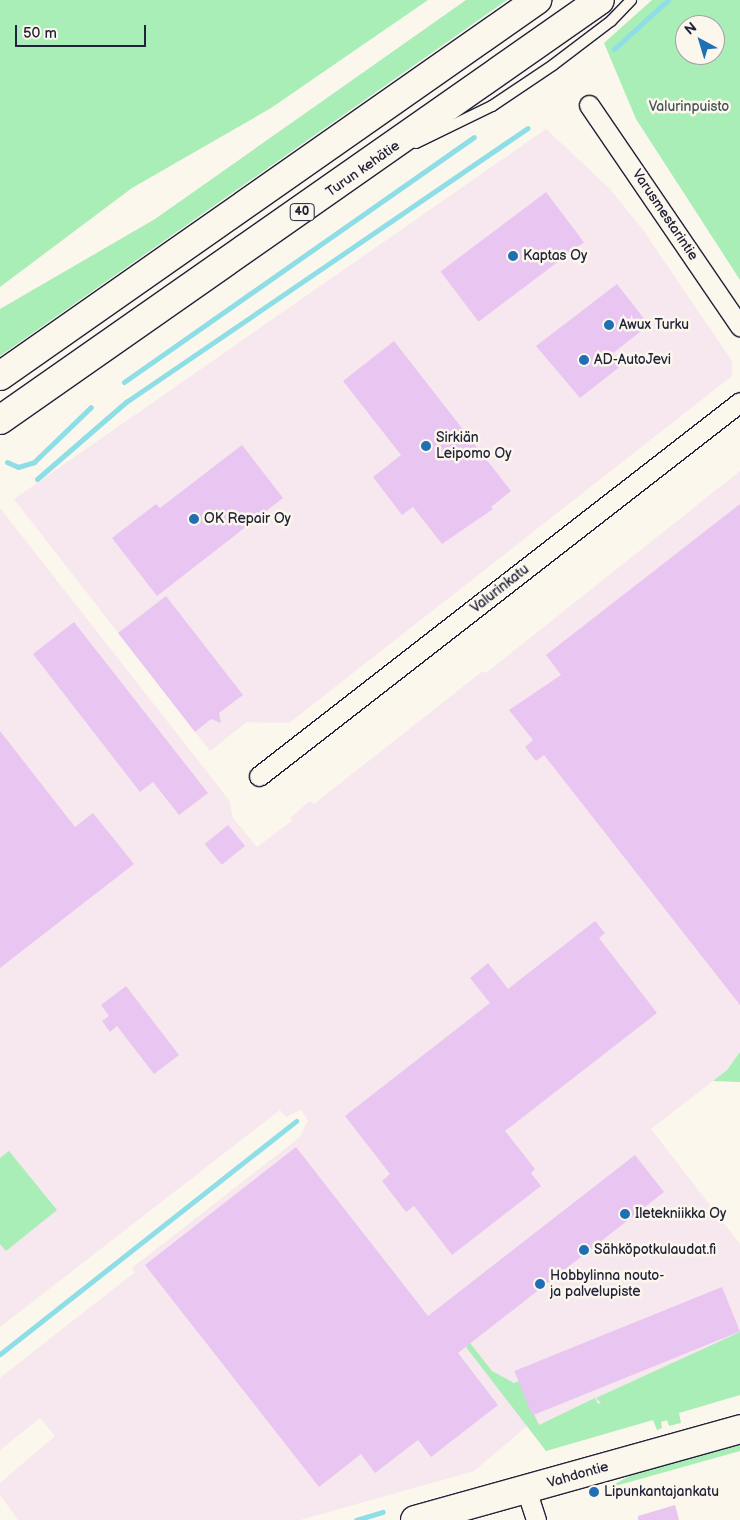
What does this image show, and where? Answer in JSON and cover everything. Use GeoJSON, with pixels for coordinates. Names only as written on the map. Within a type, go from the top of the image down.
{"type":"FeatureCollection","features":[{"type":"Feature","properties":{"kind":"main road"},"geometry":{"type":"LineString","coordinates":[[0,376],[537,0]]}},
{"type":"Feature","properties":{"kind":"main road","name":"Turun kehätie"},"geometry":{"type":"LineString","coordinates":[[0,420],[366,168],[600,0]]}},
{"type":"Feature","properties":{"kind":"main road","name":"Vahdontie"},"geometry":{"type":"LineString","coordinates":[[415,1520],[740,1430]]}},
{"type":"Feature","properties":{"kind":"street","name":"Varusmestarintie"},"geometry":{"type":"LineString","coordinates":[[589,104],[740,326]]}},
{"type":"Feature","properties":{"kind":"street","name":"Valurinkatu"},"geometry":{"type":"LineString","coordinates":[[259,776],[740,402]]}},
{"type":"Feature","properties":{"kind":"street"},"geometry":{"type":"LineString","coordinates":[[526,1489],[536,1520]]}},
{"type":"Feature","properties":{"kind":"lane"},"geometry":{"type":"LineString","coordinates":[[366,168],[492,106],[575,49],[631,0]]}},
{"type":"Feature","properties":{"kind":"shaded area"},"geometry":{"type":"Polygon","coordinates":[[[546,129],[609,188],[643,230],[732,361],[732,376],[289,723],[247,722],[210,751],[14,499],[546,129]]]}},
{"type":"Feature","properties":{"kind":"shaded area"},"geometry":{"type":"Polygon","coordinates":[[[740,471],[740,1052],[727,1070],[651,1129],[740,1244],[740,1373],[546,1451],[527,1426],[474,1471],[300,1520],[18,1520],[0,1495],[0,1483],[55,1436],[40,1418],[0,1450],[0,1378],[135,1272],[132,1268],[300,1137],[308,1120],[301,1110],[286,1117],[280,1110],[0,1327],[0,508],[229,800],[233,818],[257,847],[292,821],[290,818],[310,801],[314,804],[483,671],[486,673],[740,471]]]}},
{"type":"Feature","properties":{"kind":"green space"},"geometry":{"type":"Polygon","coordinates":[[[0,0],[428,0],[271,108],[132,188],[0,287],[0,0]]]}},
{"type":"Feature","properties":{"kind":"green space"},"geometry":{"type":"Polygon","coordinates":[[[466,0],[507,0],[0,356],[0,309],[155,219],[466,0]]]}},
{"type":"Feature","properties":{"kind":"green space","name":"Valurinpuisto"},"geometry":{"type":"Polygon","coordinates":[[[652,0],[740,0],[740,280],[636,119],[604,43],[652,0]]]}},
{"type":"Feature","properties":{"kind":"green space"},"geometry":{"type":"Polygon","coordinates":[[[740,1052],[740,1082],[713,1081],[727,1070],[740,1052]]]}},
{"type":"Feature","properties":{"kind":"green space"},"geometry":{"type":"Polygon","coordinates":[[[9,1151],[57,1210],[6,1251],[0,1244],[0,1158],[9,1151]]]}},
{"type":"Feature","properties":{"kind":"green space"},"geometry":{"type":"Polygon","coordinates":[[[740,1332],[740,1395],[679,1413],[681,1423],[669,1426],[667,1420],[661,1422],[662,1428],[657,1430],[653,1420],[546,1451],[466,1347],[470,1343],[492,1371],[514,1383],[519,1381],[539,1425],[595,1398],[598,1404],[601,1403],[596,1398],[740,1332]]]}},
{"type":"Feature","properties":{"kind":"green space"},"geometry":{"type":"Polygon","coordinates":[[[740,1440],[740,1451],[608,1488],[643,1468],[740,1440]]]}},
{"type":"Feature","properties":{"kind":"building"},"geometry":{"type":"Polygon","coordinates":[[[546,192],[584,242],[478,322],[441,271],[546,192]]]}},
{"type":"Feature","properties":{"kind":"building"},"geometry":{"type":"Polygon","coordinates":[[[617,284],[649,325],[613,353],[622,365],[580,398],[536,346],[617,284]]]}},
{"type":"Feature","properties":{"kind":"building"},"geometry":{"type":"Polygon","coordinates":[[[394,341],[511,491],[491,507],[493,509],[442,544],[413,507],[402,515],[373,477],[401,455],[343,381],[394,341]]]}},
{"type":"Feature","properties":{"kind":"building"},"geometry":{"type":"Polygon","coordinates":[[[242,445],[283,498],[157,596],[112,538],[156,504],[160,508],[242,445]]]}},
{"type":"Feature","properties":{"kind":"building"},"geometry":{"type":"Polygon","coordinates":[[[740,504],[740,1005],[544,755],[536,761],[525,747],[533,740],[509,710],[561,675],[546,655],[740,504]]]}},
{"type":"Feature","properties":{"kind":"building"},"geometry":{"type":"Polygon","coordinates":[[[166,596],[243,695],[219,713],[221,723],[211,719],[195,732],[118,633],[166,596]]]}},
{"type":"Feature","properties":{"kind":"building"},"geometry":{"type":"Polygon","coordinates":[[[74,622],[208,793],[179,815],[153,782],[140,792],[33,654],[74,622]]]}},
{"type":"Feature","properties":{"kind":"building"},"geometry":{"type":"Polygon","coordinates":[[[0,731],[75,827],[93,813],[134,864],[0,968],[0,731]]]}},
{"type":"Feature","properties":{"kind":"building"},"geometry":{"type":"Polygon","coordinates":[[[228,825],[245,846],[222,865],[205,844],[228,825]]]}},
{"type":"Feature","properties":{"kind":"building"},"geometry":{"type":"Polygon","coordinates":[[[595,921],[605,933],[599,938],[657,1013],[505,1131],[535,1169],[531,1173],[541,1186],[452,1255],[414,1206],[406,1212],[382,1181],[390,1174],[345,1116],[490,1003],[470,978],[488,963],[508,989],[595,921]]]}},
{"type":"Feature","properties":{"kind":"building"},"geometry":{"type":"Polygon","coordinates":[[[126,986],[179,1055],[154,1074],[117,1026],[110,1032],[102,1021],[109,1016],[101,1005],[126,986]]]}},
{"type":"Feature","properties":{"kind":"building"},"geometry":{"type":"Polygon","coordinates":[[[296,1147],[428,1316],[635,1155],[664,1192],[458,1353],[498,1405],[431,1457],[418,1440],[375,1473],[361,1454],[319,1487],[145,1265],[296,1147]]]}},
{"type":"Feature","properties":{"kind":"building"},"geometry":{"type":"Polygon","coordinates":[[[722,1287],[740,1332],[532,1415],[514,1371],[722,1287]]]}},
{"type":"Feature","properties":{"kind":"building"},"geometry":{"type":"Polygon","coordinates":[[[675,1505],[679,1520],[638,1520],[638,1516],[675,1505]]]}},
{"type":"Feature","properties":{"kind":"waterway"},"geometry":{"type":"LineString","coordinates":[[614,49],[668,0]]}},
{"type":"Feature","properties":{"kind":"waterway"},"geometry":{"type":"LineString","coordinates":[[37,479],[126,402],[527,128]]}},
{"type":"Feature","properties":{"kind":"waterway"},"geometry":{"type":"LineString","coordinates":[[124,382],[474,137]]}},
{"type":"Feature","properties":{"kind":"waterway"},"geometry":{"type":"LineString","coordinates":[[7,462],[18,467],[34,462],[91,407]]}},
{"type":"Feature","properties":{"kind":"waterway"},"geometry":{"type":"LineString","coordinates":[[0,1354],[296,1121]]}},
{"type":"Feature","properties":{"kind":"waterway"},"geometry":{"type":"LineString","coordinates":[[356,1520],[383,1512]]}},
{"type":"Feature","properties":{"kind":"place","name":"Kaptas Oy"},"geometry":{"type":"Point","coordinates":[513,256]}},
{"type":"Feature","properties":{"kind":"place","name":"Awux Turku"},"geometry":{"type":"Point","coordinates":[609,325]}},
{"type":"Feature","properties":{"kind":"place","name":"AD-AutoJevi"},"geometry":{"type":"Point","coordinates":[584,360]}},
{"type":"Feature","properties":{"kind":"place","name":"Sirkiän Leipomo Oy"},"geometry":{"type":"Point","coordinates":[426,446]}},
{"type":"Feature","properties":{"kind":"place","name":"OK Repair Oy"},"geometry":{"type":"Point","coordinates":[194,519]}},
{"type":"Feature","properties":{"kind":"place","name":"Iletekniikka Oy"},"geometry":{"type":"Point","coordinates":[625,1214]}},
{"type":"Feature","properties":{"kind":"place","name":"Sähköpotkulaudat.fi"},"geometry":{"type":"Point","coordinates":[584,1250]}},
{"type":"Feature","properties":{"kind":"place","name":"Hobbylinna nouto- ja palvelupiste"},"geometry":{"type":"Point","coordinates":[540,1284]}},
{"type":"Feature","properties":{"kind":"place","name":"Lipunkantajankatu"},"geometry":{"type":"Point","coordinates":[594,1492]}}]}
